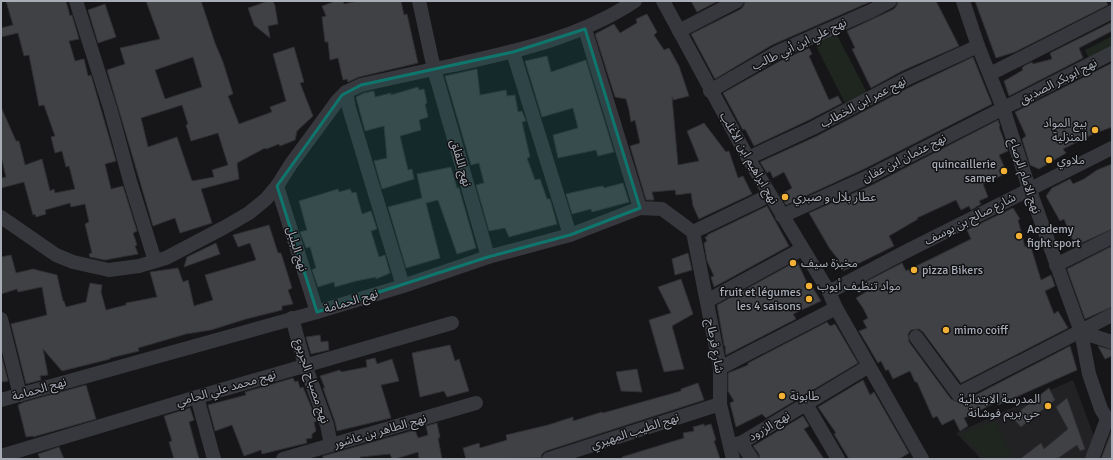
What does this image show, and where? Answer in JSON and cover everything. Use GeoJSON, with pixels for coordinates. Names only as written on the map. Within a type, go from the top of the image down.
{"type":"FeatureCollection","features":[{"type":"Feature","properties":{"kind":"street"},"geometry":{"type":"LineString","coordinates":[[76,1],[110,108],[130,181],[155,261]]}},
{"type":"Feature","properties":{"kind":"street","name":"نهج اللقلق"},"geometry":{"type":"LineString","coordinates":[[419,1],[434,69],[488,257]]}},
{"type":"Feature","properties":{"kind":"street"},"geometry":{"type":"LineString","coordinates":[[1,217],[56,255],[73,262],[109,270],[139,266],[166,258],[225,228],[266,200],[338,100],[346,92],[361,85],[514,52],[585,28],[613,15],[635,1]]}},
{"type":"Feature","properties":{"kind":"street","name":"نهج ابراهيم ابن الأغلب"},"geometry":{"type":"LineString","coordinates":[[663,1],[710,91],[782,216],[829,292],[836,308],[922,459]]}},
{"type":"Feature","properties":{"kind":"street"},"geometry":{"type":"LineString","coordinates":[[679,30],[737,1]]}},
{"type":"Feature","properties":{"kind":"street","name":"نهج علي ابن أبي طالب"},"geometry":{"type":"LineString","coordinates":[[710,91],[776,53],[871,11],[890,1]]}},
{"type":"Feature","properties":{"kind":"street","name":"نهج الامام الرصاع"},"geometry":{"type":"LineString","coordinates":[[963,1],[978,46],[1003,108],[1029,188],[1081,332],[1089,374],[1101,409],[1110,420]]}},
{"type":"Feature","properties":{"kind":"street"},"geometry":{"type":"LineString","coordinates":[[990,74],[1112,12]]}},
{"type":"Feature","properties":{"kind":"street"},"geometry":{"type":"LineString","coordinates":[[585,28],[640,208]]}},
{"type":"Feature","properties":{"kind":"street","name":"نهج عمر ابن الخطاب"},"geometry":{"type":"LineString","coordinates":[[748,158],[813,128],[906,79],[978,46]]}},
{"type":"Feature","properties":{"kind":"street"},"geometry":{"type":"LineString","coordinates":[[514,52],[570,235]]}},
{"type":"Feature","properties":{"kind":"street","name":"نهج ابوبكر الصديق"},"geometry":{"type":"LineString","coordinates":[[1003,108],[1112,53]]}},
{"type":"Feature","properties":{"kind":"street"},"geometry":{"type":"LineString","coordinates":[[346,92],[349,108],[403,286]]}},
{"type":"Feature","properties":{"kind":"street","name":"نهج عثمان ابن عفان"},"geometry":{"type":"LineString","coordinates":[[782,216],[868,177],[1003,108]]}},
{"type":"Feature","properties":{"kind":"street","name":"شارع صالح بن يوسف"},"geometry":{"type":"LineString","coordinates":[[829,292],[1029,188],[1112,148]]}},
{"type":"Feature","properties":{"kind":"street","name":"نهج البلبل"},"geometry":{"type":"LineString","coordinates":[[277,186],[317,312]]}},
{"type":"Feature","properties":{"kind":"street"},"geometry":{"type":"LineString","coordinates":[[693,232],[770,195]]}},
{"type":"Feature","properties":{"kind":"street","name":"نهج الحمامة"},"geometry":{"type":"LineString","coordinates":[[1,400],[317,312],[403,286],[488,257],[570,235],[640,208],[662,209],[693,232]]}},
{"type":"Feature","properties":{"kind":"street","name":"شارع قرطاج"},"geometry":{"type":"LineString","coordinates":[[693,232],[720,368],[720,404],[735,444],[733,459]]}},
{"type":"Feature","properties":{"kind":"street"},"geometry":{"type":"LineString","coordinates":[[1056,265],[1112,237]]}},
{"type":"Feature","properties":{"kind":"street"},"geometry":{"type":"LineString","coordinates":[[707,302],[802,249]]}},
{"type":"Feature","properties":{"kind":"street"},"geometry":{"type":"LineString","coordinates":[[720,368],[836,308]]}},
{"type":"Feature","properties":{"kind":"street"},"geometry":{"type":"LineString","coordinates":[[916,337],[958,394],[1081,332],[1112,314]]}},
{"type":"Feature","properties":{"kind":"street","name":"نهج مصباح الجربوع"},"geometry":{"type":"LineString","coordinates":[[292,318],[305,365],[327,425],[331,445]]}},
{"type":"Feature","properties":{"kind":"street"},"geometry":{"type":"LineString","coordinates":[[1,319],[20,395]]}},
{"type":"Feature","properties":{"kind":"street","name":"نهج محمد علي الحامي"},"geometry":{"type":"LineString","coordinates":[[1,456],[27,454],[197,397],[452,323]]}},
{"type":"Feature","properties":{"kind":"street"},"geometry":{"type":"LineString","coordinates":[[1081,332],[1112,342]]}},
{"type":"Feature","properties":{"kind":"street","name":"نهج الزرود"},"geometry":{"type":"LineString","coordinates":[[735,444],[869,366]]}},
{"type":"Feature","properties":{"kind":"street"},"geometry":{"type":"LineString","coordinates":[[197,397],[214,459]]}},
{"type":"Feature","properties":{"kind":"street","name":"نهج الطاهر بن عاشور"},"geometry":{"type":"LineString","coordinates":[[283,459],[476,403]]}},
{"type":"Feature","properties":{"kind":"street","name":"نهج الطيب المهيري"},"geometry":{"type":"LineString","coordinates":[[550,459],[720,404]]}},
{"type":"Feature","properties":{"kind":"street"},"geometry":{"type":"LineString","coordinates":[[806,404],[838,459]]}},
{"type":"Feature","properties":{"kind":"street"},"geometry":{"type":"LineString","coordinates":[[1092,459],[1110,420]]}},
{"type":"Feature","properties":{"kind":"street"},"geometry":{"type":"LineString","coordinates":[[735,444],[752,459]]}},
{"type":"Feature","properties":{"kind":"highlighted area"},"geometry":{"type":"Polygon","coordinates":[[[585,29],[640,208],[570,235],[488,257],[317,312],[277,186],[342,95],[361,85],[513,52],[585,29]]]}},
{"type":"Feature","properties":{"kind":"shaded area"},"geometry":{"type":"Polygon","coordinates":[[[836,33],[867,93],[845,103],[815,44],[836,33]]]}},
{"type":"Feature","properties":{"kind":"shaded area"},"geometry":{"type":"Polygon","coordinates":[[[1112,36],[1112,47],[1089,58],[1085,50],[1112,36]]]}},
{"type":"Feature","properties":{"kind":"shaded area","name":"المدرسة الابتدائية حي بريم فوشانة"},"geometry":{"type":"Polygon","coordinates":[[[1073,380],[1095,439],[1086,459],[981,459],[956,433],[1073,380]]]}},
{"type":"Feature","properties":{"kind":"shaded area"},"geometry":{"type":"Polygon","coordinates":[[[995,421],[1013,459],[985,459],[961,434],[995,421]]]}},
{"type":"Feature","properties":{"kind":"building"},"geometry":{"type":"Polygon","coordinates":[[[6,1],[66,1],[79,39],[69,41],[75,61],[84,59],[88,76],[91,75],[116,161],[105,164],[111,189],[123,186],[137,231],[133,233],[138,254],[105,260],[90,257],[89,254],[92,253],[85,224],[89,222],[85,204],[71,207],[70,203],[45,210],[46,214],[36,217],[35,214],[33,215],[24,182],[1,188],[1,178],[6,177],[1,156],[1,107],[16,141],[19,141],[25,165],[42,159],[50,191],[54,189],[55,193],[75,189],[69,166],[66,167],[62,151],[55,153],[51,137],[55,136],[44,105],[39,106],[29,55],[24,56],[18,33],[1,37],[1,28],[13,25],[6,1]]]}},
{"type":"Feature","properties":{"kind":"building"},"geometry":{"type":"Polygon","coordinates":[[[146,1],[201,1],[233,94],[228,96],[239,124],[272,112],[270,107],[286,101],[273,54],[294,47],[304,82],[300,83],[313,116],[297,131],[295,140],[280,146],[279,144],[266,149],[265,148],[237,163],[239,179],[201,189],[212,223],[180,233],[175,218],[153,226],[107,70],[125,64],[120,48],[160,39],[146,1]],[[193,57],[155,70],[165,99],[202,87],[193,57]],[[182,105],[141,118],[148,147],[177,137],[192,181],[214,177],[212,170],[228,165],[218,133],[191,141],[186,125],[188,124],[182,105]]]}},
{"type":"Feature","properties":{"kind":"building"},"geometry":{"type":"Polygon","coordinates":[[[268,1],[273,1],[278,24],[268,26],[270,38],[254,25],[248,8],[268,1]]]}},
{"type":"Feature","properties":{"kind":"building"},"geometry":{"type":"Polygon","coordinates":[[[336,1],[343,1],[344,4],[358,1],[401,1],[404,15],[407,14],[418,63],[359,77],[348,82],[347,79],[343,80],[338,58],[330,60],[328,42],[325,42],[322,17],[326,16],[322,6],[336,1]]]}},
{"type":"Feature","properties":{"kind":"building"},"geometry":{"type":"Polygon","coordinates":[[[691,1],[718,1],[697,12],[691,1]]]}},
{"type":"Feature","properties":{"kind":"building"},"geometry":{"type":"Polygon","coordinates":[[[745,1],[872,1],[772,45],[715,79],[691,34],[741,9],[745,1]]]}},
{"type":"Feature","properties":{"kind":"building"},"geometry":{"type":"Polygon","coordinates":[[[898,1],[936,1],[959,46],[902,71],[871,88],[852,49],[855,48],[847,31],[894,9],[898,1]]]}},
{"type":"Feature","properties":{"kind":"building"},"geometry":{"type":"Polygon","coordinates":[[[975,1],[1106,1],[1108,5],[1015,52],[996,58],[975,1]]]}},
{"type":"Feature","properties":{"kind":"building"},"geometry":{"type":"Polygon","coordinates":[[[105,4],[116,37],[98,43],[88,10],[105,4]]]}},
{"type":"Feature","properties":{"kind":"building"},"geometry":{"type":"Polygon","coordinates":[[[647,14],[657,32],[654,35],[664,50],[669,48],[679,66],[689,96],[673,100],[672,97],[678,165],[699,161],[687,131],[704,123],[726,152],[729,151],[738,178],[743,176],[752,194],[699,219],[693,206],[691,193],[676,195],[675,190],[652,192],[654,200],[646,200],[630,146],[640,143],[635,120],[631,122],[626,99],[615,97],[595,34],[614,24],[620,33],[637,23],[636,19],[647,14]]]}},
{"type":"Feature","properties":{"kind":"building"},"geometry":{"type":"Polygon","coordinates":[[[1112,22],[1112,31],[1079,48],[1083,58],[1009,96],[1004,81],[1023,70],[1022,68],[1024,66],[1032,62],[1033,64],[1052,59],[1050,53],[1112,22]]]}},
{"type":"Feature","properties":{"kind":"building"},"geometry":{"type":"Polygon","coordinates":[[[809,48],[812,54],[809,56],[829,100],[838,96],[842,103],[754,146],[745,129],[743,130],[723,93],[780,61],[809,48]]]}},
{"type":"Feature","properties":{"kind":"building"},"geometry":{"type":"Polygon","coordinates":[[[547,56],[551,72],[586,60],[614,152],[598,156],[596,150],[558,158],[553,135],[578,128],[573,108],[542,117],[525,61],[547,56]]]}},
{"type":"Feature","properties":{"kind":"building"},"geometry":{"type":"Polygon","coordinates":[[[973,57],[992,104],[864,169],[786,205],[780,195],[792,188],[784,172],[773,178],[770,171],[767,173],[760,162],[817,136],[910,87],[973,57]]]}},
{"type":"Feature","properties":{"kind":"building"},"geometry":{"type":"Polygon","coordinates":[[[1112,63],[1112,127],[1093,134],[1063,149],[1066,153],[1039,169],[1030,165],[1022,139],[1026,136],[1015,112],[1112,63]]]}},
{"type":"Feature","properties":{"kind":"building"},"geometry":{"type":"Polygon","coordinates":[[[477,69],[480,95],[506,90],[507,96],[515,95],[518,112],[522,111],[526,121],[522,122],[530,157],[527,158],[535,180],[540,179],[547,199],[550,199],[557,224],[509,237],[505,228],[489,231],[476,185],[484,183],[479,163],[471,165],[445,76],[477,69]]]}},
{"type":"Feature","properties":{"kind":"building"},"geometry":{"type":"Polygon","coordinates":[[[418,87],[419,90],[424,89],[428,117],[419,120],[421,130],[400,136],[408,170],[412,169],[414,179],[382,189],[374,161],[387,158],[384,126],[365,131],[356,97],[364,93],[374,91],[375,97],[391,93],[391,95],[418,87]]]}},
{"type":"Feature","properties":{"kind":"building"},"geometry":{"type":"Polygon","coordinates":[[[998,120],[1008,151],[999,155],[1007,173],[983,184],[988,197],[979,201],[981,204],[971,210],[969,206],[961,210],[956,200],[917,218],[918,219],[889,236],[894,246],[843,271],[838,259],[830,249],[809,213],[872,185],[998,120]]]}},
{"type":"Feature","properties":{"kind":"building"},"geometry":{"type":"Polygon","coordinates":[[[1112,164],[1112,229],[1075,246],[1064,219],[1060,221],[1046,196],[1052,188],[1070,179],[1073,184],[1084,179],[1097,170],[1112,164]]]}},
{"type":"Feature","properties":{"kind":"building"},"geometry":{"type":"Polygon","coordinates":[[[451,167],[457,188],[459,188],[476,248],[457,254],[438,200],[426,203],[440,258],[406,268],[388,207],[422,198],[417,174],[451,167]]]}},
{"type":"Feature","properties":{"kind":"building"},"geometry":{"type":"Polygon","coordinates":[[[623,183],[629,202],[592,212],[591,209],[572,214],[566,194],[603,186],[604,188],[623,183]]]}},
{"type":"Feature","properties":{"kind":"building"},"geometry":{"type":"Polygon","coordinates":[[[338,189],[339,192],[350,189],[352,193],[356,192],[362,214],[371,211],[377,229],[371,231],[379,257],[385,255],[390,273],[376,279],[376,277],[335,287],[334,282],[318,287],[312,270],[316,268],[310,247],[306,248],[300,232],[307,230],[299,201],[338,189]]]}},
{"type":"Feature","properties":{"kind":"building"},"geometry":{"type":"Polygon","coordinates":[[[767,206],[789,246],[714,287],[711,277],[714,276],[707,261],[704,243],[707,241],[705,237],[767,206]]]}},
{"type":"Feature","properties":{"kind":"building"},"geometry":{"type":"Polygon","coordinates":[[[1013,208],[1020,219],[1018,220],[1025,247],[1030,244],[1041,280],[1051,275],[1055,286],[1045,291],[1054,314],[1058,311],[1068,328],[961,383],[923,332],[919,329],[911,330],[908,334],[909,342],[951,399],[958,402],[962,402],[1070,346],[1077,370],[998,405],[997,402],[964,418],[968,426],[960,431],[954,419],[942,425],[937,416],[933,418],[917,382],[915,382],[910,371],[893,379],[888,369],[886,371],[881,361],[878,363],[859,331],[867,328],[863,321],[868,318],[856,298],[869,290],[865,282],[902,263],[906,271],[971,239],[967,230],[1013,208]]]}},
{"type":"Feature","properties":{"kind":"building"},"geometry":{"type":"Polygon","coordinates":[[[269,225],[278,253],[281,253],[292,288],[288,290],[293,304],[282,306],[282,310],[211,330],[186,334],[138,348],[139,351],[62,371],[43,349],[48,375],[40,376],[41,380],[26,384],[11,324],[47,315],[42,287],[18,292],[17,289],[1,294],[1,257],[11,255],[16,273],[33,269],[57,275],[63,301],[66,307],[86,302],[90,283],[102,285],[101,292],[106,310],[126,305],[126,303],[157,297],[150,272],[178,268],[183,282],[188,280],[194,306],[213,300],[205,275],[256,260],[250,243],[238,247],[233,235],[269,225]]]}},
{"type":"Feature","properties":{"kind":"building"},"geometry":{"type":"Polygon","coordinates":[[[216,243],[220,254],[184,267],[187,257],[216,243]]]}},
{"type":"Feature","properties":{"kind":"building"},"geometry":{"type":"Polygon","coordinates":[[[1112,246],[1112,307],[1085,319],[1067,269],[1112,246]]]}},
{"type":"Feature","properties":{"kind":"building"},"geometry":{"type":"Polygon","coordinates":[[[688,253],[692,270],[675,275],[672,259],[688,253]]]}},
{"type":"Feature","properties":{"kind":"building"},"geometry":{"type":"Polygon","coordinates":[[[797,261],[807,283],[809,282],[821,301],[793,314],[796,319],[726,355],[726,348],[724,345],[717,305],[797,261]]]}},
{"type":"Feature","properties":{"kind":"building"},"geometry":{"type":"Polygon","coordinates":[[[681,279],[693,314],[672,326],[684,369],[664,372],[649,320],[671,313],[658,287],[681,279]]]}},
{"type":"Feature","properties":{"kind":"building"},"geometry":{"type":"Polygon","coordinates":[[[827,322],[830,326],[835,324],[858,363],[766,418],[762,414],[736,427],[730,403],[734,401],[728,391],[728,373],[748,365],[748,363],[827,322]]]}},
{"type":"Feature","properties":{"kind":"building"},"geometry":{"type":"Polygon","coordinates":[[[320,335],[321,342],[328,341],[329,350],[311,354],[306,337],[320,335]]]}},
{"type":"Feature","properties":{"kind":"building"},"geometry":{"type":"Polygon","coordinates":[[[450,345],[455,361],[459,359],[469,391],[447,397],[444,391],[420,397],[412,353],[450,345]]]}},
{"type":"Feature","properties":{"kind":"building"},"geometry":{"type":"Polygon","coordinates":[[[1098,346],[1112,350],[1112,356],[1105,359],[1098,346]]]}},
{"type":"Feature","properties":{"kind":"building"},"geometry":{"type":"Polygon","coordinates":[[[1,354],[8,381],[1,382],[1,354]]]}},
{"type":"Feature","properties":{"kind":"building"},"geometry":{"type":"Polygon","coordinates":[[[375,358],[377,364],[392,359],[399,381],[381,385],[391,418],[337,431],[323,388],[325,388],[320,376],[340,370],[341,372],[367,367],[366,360],[375,358]]]}},
{"type":"Feature","properties":{"kind":"building"},"geometry":{"type":"Polygon","coordinates":[[[637,369],[642,392],[621,391],[616,372],[637,369]]]}},
{"type":"Feature","properties":{"kind":"building"},"geometry":{"type":"Polygon","coordinates":[[[293,378],[295,382],[298,381],[300,388],[303,387],[317,421],[314,422],[316,431],[312,434],[312,438],[306,439],[307,443],[262,454],[261,450],[244,456],[232,425],[215,431],[208,405],[246,395],[245,392],[293,378]]]}},
{"type":"Feature","properties":{"kind":"building"},"geometry":{"type":"Polygon","coordinates":[[[863,380],[870,395],[874,392],[909,453],[899,459],[849,459],[834,434],[836,433],[818,407],[863,380]]]}},
{"type":"Feature","properties":{"kind":"building"},"geometry":{"type":"Polygon","coordinates":[[[698,383],[704,400],[546,451],[542,454],[541,458],[466,459],[463,448],[479,443],[480,448],[507,440],[506,435],[548,425],[573,417],[573,421],[602,412],[603,413],[681,391],[681,389],[698,383]]]}},
{"type":"Feature","properties":{"kind":"building"},"geometry":{"type":"Polygon","coordinates":[[[86,385],[96,419],[33,437],[26,437],[18,405],[86,385]]]}},
{"type":"Feature","properties":{"kind":"building"},"geometry":{"type":"Polygon","coordinates":[[[1049,388],[1055,400],[1021,427],[1012,417],[1049,388]]]}},
{"type":"Feature","properties":{"kind":"building"},"geometry":{"type":"Polygon","coordinates":[[[1067,398],[1085,449],[1080,451],[1077,445],[1057,459],[1020,459],[1041,443],[1044,449],[1068,429],[1056,407],[1067,398]]]}},
{"type":"Feature","properties":{"kind":"building"},"geometry":{"type":"Polygon","coordinates":[[[190,408],[194,420],[189,422],[199,459],[174,459],[169,442],[172,441],[164,416],[190,408]]]}},
{"type":"Feature","properties":{"kind":"building"},"geometry":{"type":"Polygon","coordinates":[[[803,416],[809,426],[804,429],[824,459],[760,459],[759,454],[753,446],[803,416]]]}},
{"type":"Feature","properties":{"kind":"building"},"geometry":{"type":"Polygon","coordinates":[[[437,423],[442,459],[419,459],[418,452],[395,459],[392,459],[390,454],[360,457],[361,459],[323,459],[323,456],[415,430],[418,438],[428,435],[426,426],[437,423]]]}},
{"type":"Feature","properties":{"kind":"building"},"geometry":{"type":"Polygon","coordinates":[[[704,424],[704,426],[711,424],[716,440],[714,441],[720,459],[623,459],[622,457],[684,438],[683,433],[694,431],[693,427],[704,424]]]}},
{"type":"Feature","properties":{"kind":"building"},"geometry":{"type":"Polygon","coordinates":[[[1112,430],[1112,459],[1101,459],[1112,430]]]}},
{"type":"Feature","properties":{"kind":"building"},"geometry":{"type":"Polygon","coordinates":[[[59,447],[64,459],[40,459],[38,454],[59,447]]]}},
{"type":"Feature","properties":{"kind":"place","name":"بيع المواد المنزلية"},"geometry":{"type":"Point","coordinates":[1095,130]}},
{"type":"Feature","properties":{"kind":"place","name":"ملاوي"},"geometry":{"type":"Point","coordinates":[1049,160]}},
{"type":"Feature","properties":{"kind":"place","name":"quincaillerie samer"},"geometry":{"type":"Point","coordinates":[1004,171]}},
{"type":"Feature","properties":{"kind":"place","name":"عطار بلال و صبري"},"geometry":{"type":"Point","coordinates":[785,197]}},
{"type":"Feature","properties":{"kind":"place","name":"Academy fight sport"},"geometry":{"type":"Point","coordinates":[1019,236]}},
{"type":"Feature","properties":{"kind":"place","name":"مخبزة سيف"},"geometry":{"type":"Point","coordinates":[793,263]}},
{"type":"Feature","properties":{"kind":"place","name":"pizza Bikers"},"geometry":{"type":"Point","coordinates":[914,270]}},
{"type":"Feature","properties":{"kind":"place","name":"مواد تنظيف أيوب"},"geometry":{"type":"Point","coordinates":[809,286]}},
{"type":"Feature","properties":{"kind":"place","name":"fruit et légumes les 4 saisons"},"geometry":{"type":"Point","coordinates":[809,299]}},
{"type":"Feature","properties":{"kind":"place","name":"mimo coiff"},"geometry":{"type":"Point","coordinates":[946,330]}},
{"type":"Feature","properties":{"kind":"place","name":"طابونة"},"geometry":{"type":"Point","coordinates":[782,396]}},
{"type":"Feature","properties":{"kind":"place","name":"المدرسة الابتدائية حي بريم فوشانة"},"geometry":{"type":"Point","coordinates":[1048,406]}}]}
